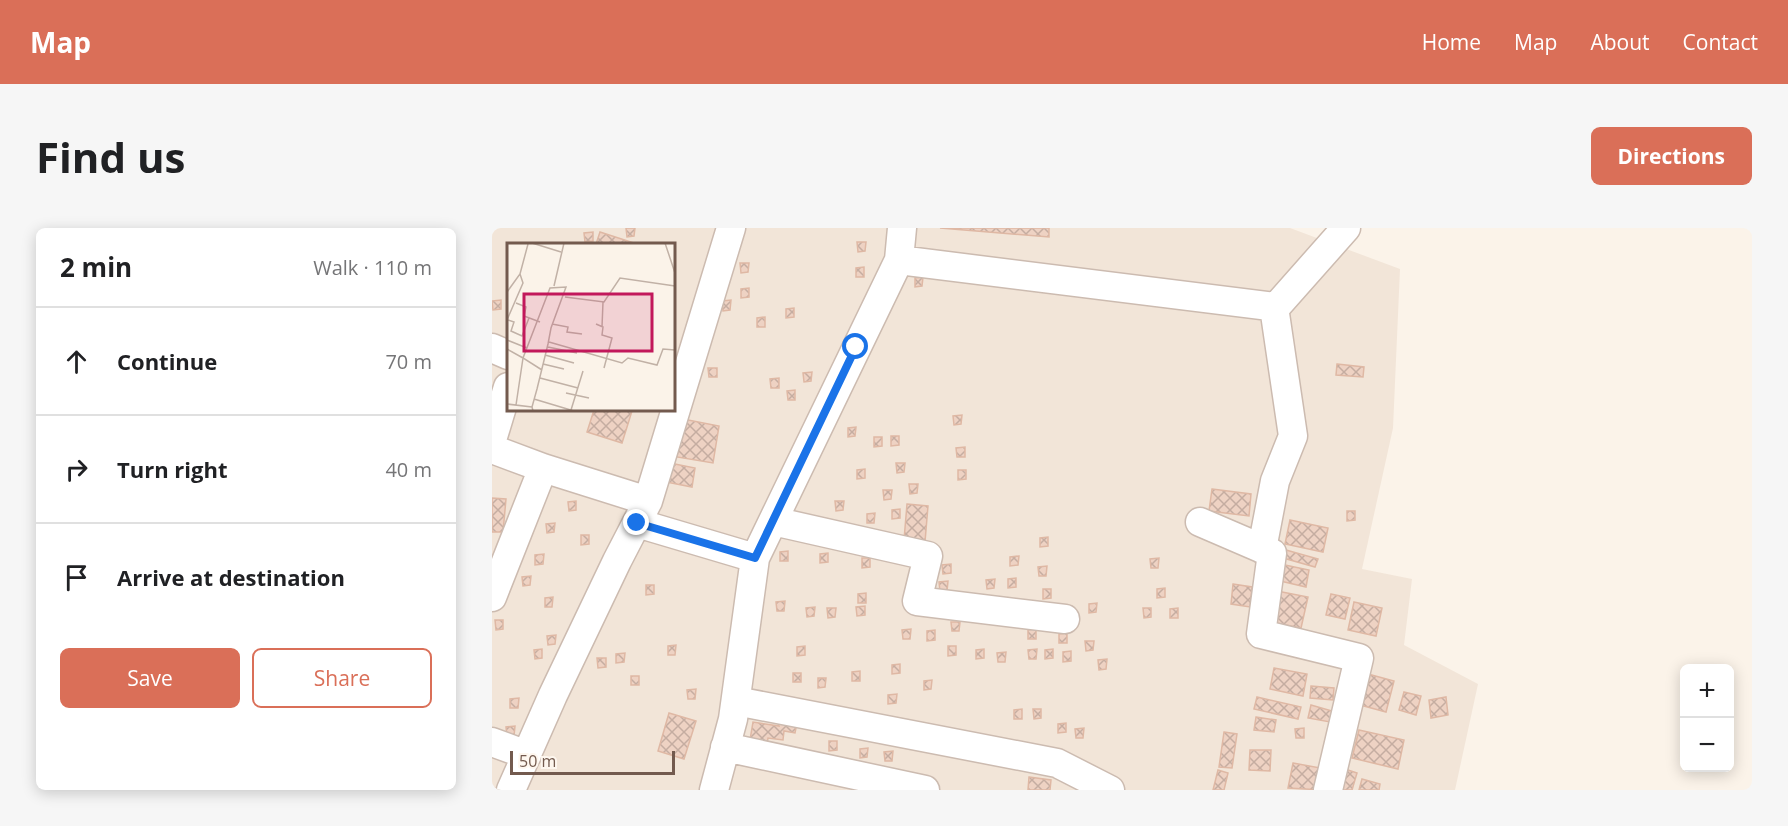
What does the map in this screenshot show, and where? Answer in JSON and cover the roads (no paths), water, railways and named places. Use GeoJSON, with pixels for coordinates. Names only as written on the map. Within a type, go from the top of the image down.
{"type":"FeatureCollection","features":[{"type":"Feature","properties":{"kind":"street"},"geometry":{"type":"LineString","coordinates":[[675,407],[731,228]]}},
{"type":"Feature","properties":{"kind":"street"},"geometry":{"type":"LineString","coordinates":[[714,790],[733,719],[755,558],[899,260],[902,228]]}},
{"type":"Feature","properties":{"kind":"street"},"geometry":{"type":"LineString","coordinates":[[899,260],[1276,307],[1346,228]]}},
{"type":"Feature","properties":{"kind":"street"},"geometry":{"type":"LineString","coordinates":[[1262,549],[1275,481],[1293,436],[1274,307]]}},
{"type":"Feature","properties":{"kind":"street"},"geometry":{"type":"LineString","coordinates":[[492,348],[507,355]]}},
{"type":"Feature","properties":{"kind":"street"},"geometry":{"type":"LineString","coordinates":[[492,440],[507,390]]}},
{"type":"Feature","properties":{"kind":"street"},"geometry":{"type":"LineString","coordinates":[[511,790],[607,582],[642,512],[674,411]]}},
{"type":"Feature","properties":{"kind":"street"},"geometry":{"type":"LineString","coordinates":[[492,449],[543,468],[642,512],[755,558]]}},
{"type":"Feature","properties":{"kind":"street"},"geometry":{"type":"LineString","coordinates":[[492,597],[543,468]]}},
{"type":"Feature","properties":{"kind":"street"},"geometry":{"type":"LineString","coordinates":[[773,521],[928,556],[917,602],[1065,619]]}},
{"type":"Feature","properties":{"kind":"street"},"geometry":{"type":"LineString","coordinates":[[1200,522],[1272,553],[1261,634],[1359,658],[1328,790]]}},
{"type":"Feature","properties":{"kind":"street"},"geometry":{"type":"LineString","coordinates":[[736,701],[1057,764],[1110,790]]}},
{"type":"Feature","properties":{"kind":"street"},"geometry":{"type":"LineString","coordinates":[[492,742],[527,755]]}},
{"type":"Feature","properties":{"kind":"street"},"geometry":{"type":"LineString","coordinates":[[725,747],[925,790]]}}]}
